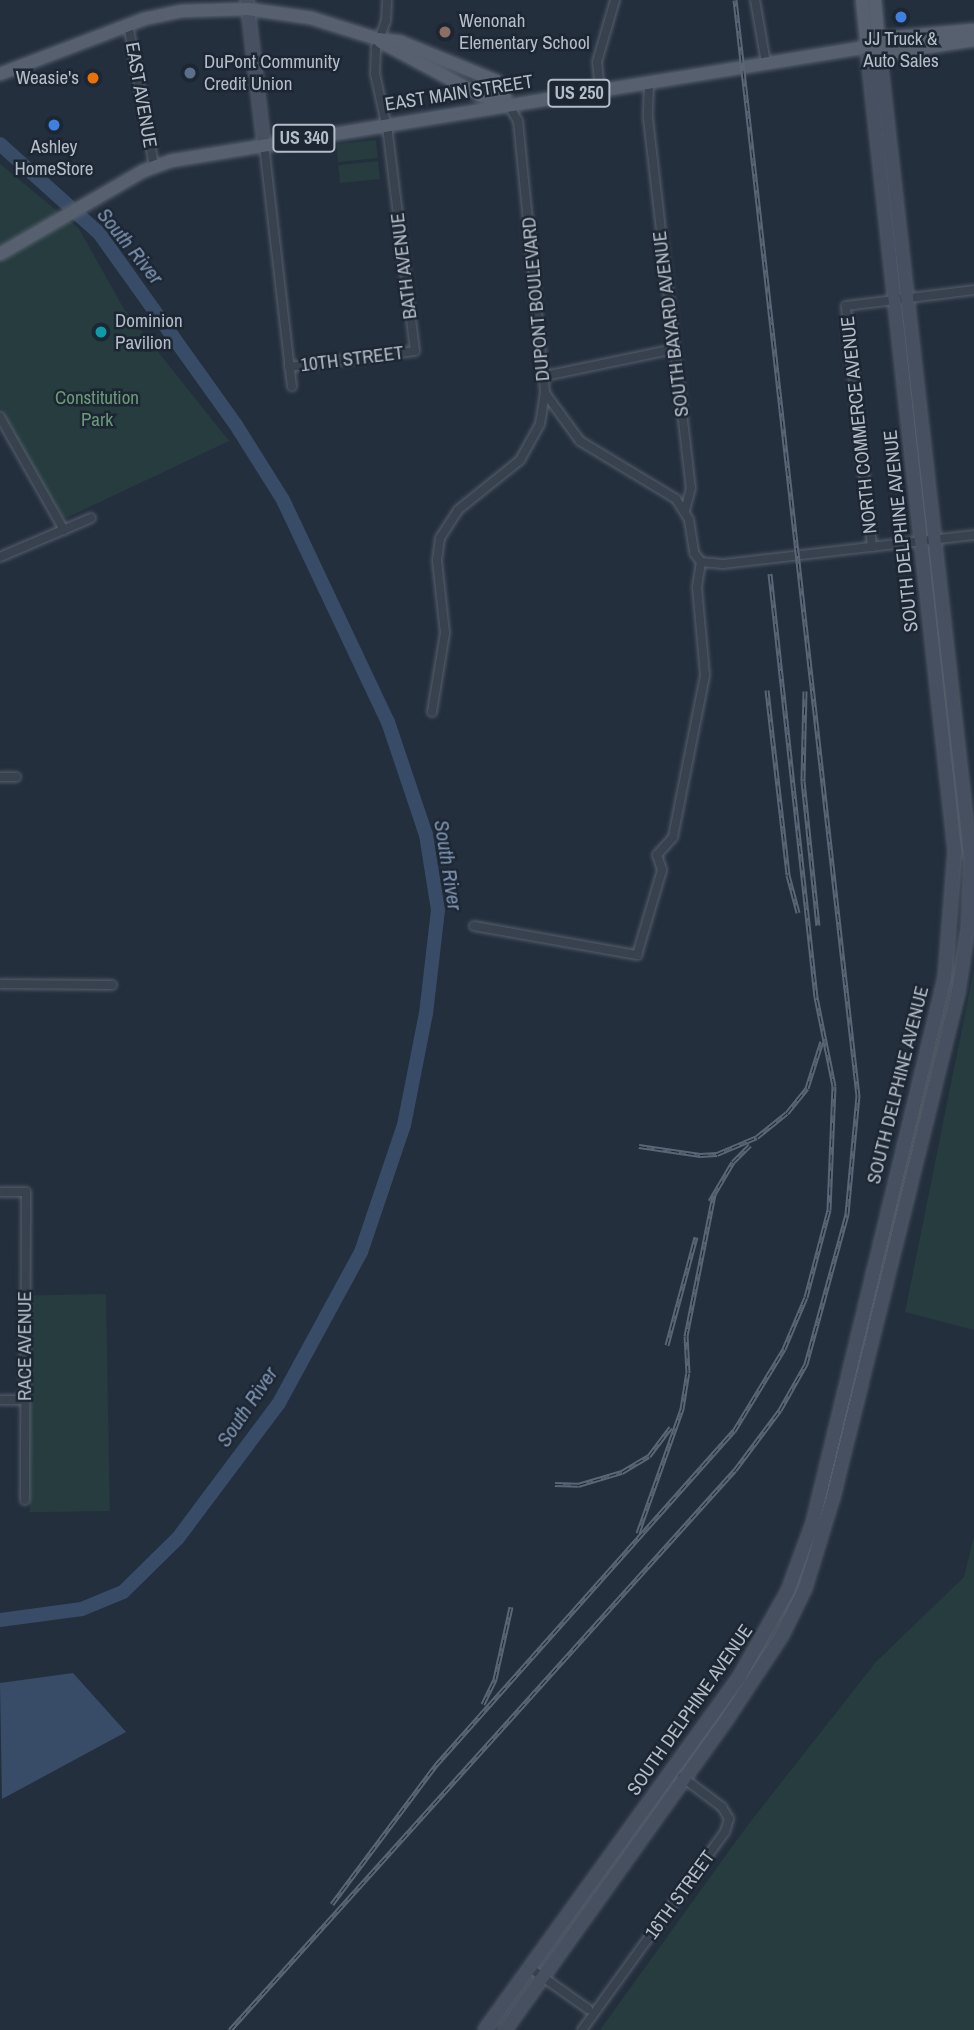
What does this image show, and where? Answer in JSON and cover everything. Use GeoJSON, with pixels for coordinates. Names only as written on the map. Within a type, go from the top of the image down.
{"type":"FeatureCollection","features":[{"type":"Feature","properties":{"kind":"main road"},"geometry":{"type":"LineString","coordinates":[[862,0],[875,46]]}},
{"type":"Feature","properties":{"kind":"main road"},"geometry":{"type":"LineString","coordinates":[[875,0],[875,46]]}},
{"type":"Feature","properties":{"kind":"main road","name":"US 250"},"geometry":{"type":"LineString","coordinates":[[0,74],[128,24],[182,11],[248,5],[312,18],[377,39],[480,95],[509,104]]}},
{"type":"Feature","properties":{"kind":"main road"},"geometry":{"type":"LineString","coordinates":[[248,5],[264,145]]}},
{"type":"Feature","properties":{"kind":"main road","name":"EAST MAIN STREET"},"geometry":{"type":"LineString","coordinates":[[0,254],[154,166],[509,104],[974,30]]}},
{"type":"Feature","properties":{"kind":"main road","name":"US 250"},"geometry":{"type":"LineString","coordinates":[[377,39],[401,42],[496,81],[509,104]]}},
{"type":"Feature","properties":{"kind":"main road","name":"EAST MAIN STREET"},"geometry":{"type":"LineString","coordinates":[[875,46],[889,53],[974,40]]}},
{"type":"Feature","properties":{"kind":"main road","name":"SOUTH DELPHINE AVENUE"},"geometry":{"type":"LineString","coordinates":[[505,2030],[782,1635],[819,1553],[958,992],[970,894],[969,782],[934,540],[909,296],[875,46]]}},
{"type":"Feature","properties":{"kind":"main road","name":"SOUTH DELPHINE AVENUE"},"geometry":{"type":"LineString","coordinates":[[485,2030],[767,1634],[813,1523],[945,978],[954,901],[949,784],[893,298],[875,46]]}},
{"type":"Feature","properties":{"kind":"street","name":"BATH AVENUE"},"geometry":{"type":"LineString","coordinates":[[387,0],[386,22],[377,39],[375,74],[394,180],[415,351]]}},
{"type":"Feature","properties":{"kind":"street"},"geometry":{"type":"LineString","coordinates":[[600,90],[597,62],[615,0]]}},
{"type":"Feature","properties":{"kind":"street"},"geometry":{"type":"LineString","coordinates":[[755,0],[766,63]]}},
{"type":"Feature","properties":{"kind":"street","name":"EAST AVENUE"},"geometry":{"type":"LineString","coordinates":[[128,24],[154,166]]}},
{"type":"Feature","properties":{"kind":"street","name":"SOUTH BAYARD AVENUE"},"geometry":{"type":"LineString","coordinates":[[474,926],[637,955],[662,870],[657,855],[673,837],[705,675],[697,587],[701,562],[685,511],[691,488],[648,118],[649,83]]}},
{"type":"Feature","properties":{"kind":"street","name":"DUPONT BOULEVARD"},"geometry":{"type":"LineString","coordinates":[[509,104],[518,121],[545,393],[580,441],[664,489],[685,511]]}},
{"type":"Feature","properties":{"kind":"street"},"geometry":{"type":"LineString","coordinates":[[264,145],[292,386]]}},
{"type":"Feature","properties":{"kind":"street"},"geometry":{"type":"LineString","coordinates":[[893,298],[974,290]]}},
{"type":"Feature","properties":{"kind":"street","name":"NORTH COMMERCE AVENUE"},"geometry":{"type":"LineString","coordinates":[[872,547],[847,304],[893,298]]}},
{"type":"Feature","properties":{"kind":"street"},"geometry":{"type":"LineString","coordinates":[[545,376],[674,349]]}},
{"type":"Feature","properties":{"kind":"street","name":"10TH STREET"},"geometry":{"type":"LineString","coordinates":[[289,367],[415,351]]}},
{"type":"Feature","properties":{"kind":"street"},"geometry":{"type":"LineString","coordinates":[[432,712],[445,634],[437,560],[440,538],[458,510],[520,460],[540,424],[545,393]]}},
{"type":"Feature","properties":{"kind":"street"},"geometry":{"type":"LineString","coordinates":[[0,417],[64,530]]}},
{"type":"Feature","properties":{"kind":"street"},"geometry":{"type":"LineString","coordinates":[[0,557],[91,518]]}},
{"type":"Feature","properties":{"kind":"street"},"geometry":{"type":"LineString","coordinates":[[701,562],[723,565],[974,536]]}},
{"type":"Feature","properties":{"kind":"street"},"geometry":{"type":"LineString","coordinates":[[0,777],[16,777]]}},
{"type":"Feature","properties":{"kind":"street"},"geometry":{"type":"LineString","coordinates":[[949,784],[969,782]]}},
{"type":"Feature","properties":{"kind":"street"},"geometry":{"type":"LineString","coordinates":[[0,984],[112,985]]}},
{"type":"Feature","properties":{"kind":"street","name":"RACE AVENUE"},"geometry":{"type":"LineString","coordinates":[[0,1192],[26,1192],[25,1500]]}},
{"type":"Feature","properties":{"kind":"street"},"geometry":{"type":"LineString","coordinates":[[0,1400],[25,1400]]}},
{"type":"Feature","properties":{"kind":"street","name":"16TH STREET"},"geometry":{"type":"LineString","coordinates":[[582,2030],[725,1832],[727,1812],[672,1771]]}},
{"type":"Feature","properties":{"kind":"street"},"geometry":{"type":"LineString","coordinates":[[530,1968],[587,2009]]}},
{"type":"Feature","properties":{"kind":"green space"},"geometry":{"type":"Polygon","coordinates":[[[376,140],[378,158],[338,162],[336,144],[376,140]]]}},
{"type":"Feature","properties":{"kind":"green space"},"geometry":{"type":"Polygon","coordinates":[[[378,161],[380,179],[340,183],[338,165],[378,161]]]}},
{"type":"Feature","properties":{"kind":"green space","name":"Constitution Park"},"geometry":{"type":"Polygon","coordinates":[[[0,164],[79,229],[124,309],[229,441],[64,519],[0,412],[0,164]]]}},
{"type":"Feature","properties":{"kind":"green space"},"geometry":{"type":"Polygon","coordinates":[[[974,969],[974,1330],[905,1312],[974,969]]]}},
{"type":"Feature","properties":{"kind":"green space"},"geometry":{"type":"Polygon","coordinates":[[[106,1294],[110,1511],[30,1512],[26,1295],[106,1294]]]}},
{"type":"Feature","properties":{"kind":"green space"},"geometry":{"type":"Polygon","coordinates":[[[974,1536],[974,2030],[600,2030],[747,1826],[876,1662],[964,1577],[974,1536]]]}},
{"type":"Feature","properties":{"kind":"water"},"geometry":{"type":"Polygon","coordinates":[[[73,1673],[126,1732],[2,1799],[0,1683],[73,1673]]]}},
{"type":"Feature","properties":{"kind":"waterway","name":"South River"},"geometry":{"type":"LineString","coordinates":[[0,144],[99,233],[236,425],[283,500],[388,722],[426,835],[438,910],[426,1013],[404,1125],[361,1252],[279,1403],[178,1538],[123,1592],[82,1609],[0,1620]]}},
{"type":"Feature","properties":{"kind":"railway"},"geometry":{"type":"LineString","coordinates":[[230,2030],[735,1470],[780,1410],[806,1364],[847,1214],[858,1096],[735,0]]}},
{"type":"Feature","properties":{"kind":"railway"},"geometry":{"type":"LineString","coordinates":[[332,1904],[436,1765],[734,1431],[784,1349],[806,1297],[829,1210],[834,1086],[816,997],[770,573]]}},
{"type":"Feature","properties":{"kind":"railway"},"geometry":{"type":"LineString","coordinates":[[767,690],[788,875],[798,913]]}},
{"type":"Feature","properties":{"kind":"railway"},"geometry":{"type":"LineString","coordinates":[[805,691],[803,781],[818,925]]}},
{"type":"Feature","properties":{"kind":"railway"},"geometry":{"type":"LineString","coordinates":[[639,1146],[700,1155],[717,1154],[757,1137],[787,1113],[807,1088],[822,1041]]}},
{"type":"Feature","properties":{"kind":"railway"},"geometry":{"type":"LineString","coordinates":[[710,1201],[733,1162],[750,1145]]}},
{"type":"Feature","properties":{"kind":"railway"},"geometry":{"type":"LineString","coordinates":[[638,1533],[682,1409],[688,1373],[686,1336],[714,1194]]}},
{"type":"Feature","properties":{"kind":"railway"},"geometry":{"type":"LineString","coordinates":[[667,1345],[696,1237]]}},
{"type":"Feature","properties":{"kind":"railway"},"geometry":{"type":"LineString","coordinates":[[555,1484],[578,1485],[622,1472],[649,1456],[671,1427]]}},
{"type":"Feature","properties":{"kind":"railway"},"geometry":{"type":"LineString","coordinates":[[483,1704],[495,1679],[511,1607]]}},
{"type":"Feature","properties":{"kind":"place","name":"JJ Truck & Auto Sales"},"geometry":{"type":"Point","coordinates":[901,17]}},
{"type":"Feature","properties":{"kind":"place","name":"Wenonah Elementary School"},"geometry":{"type":"Point","coordinates":[445,32]}},
{"type":"Feature","properties":{"kind":"place","name":"DuPont Community Credit Union"},"geometry":{"type":"Point","coordinates":[190,73]}},
{"type":"Feature","properties":{"kind":"place","name":"Weasie's"},"geometry":{"type":"Point","coordinates":[93,78]}},
{"type":"Feature","properties":{"kind":"place","name":"Ashley HomeStore"},"geometry":{"type":"Point","coordinates":[54,125]}},
{"type":"Feature","properties":{"kind":"place","name":"Dominion Pavilion"},"geometry":{"type":"Point","coordinates":[101,332]}}]}
